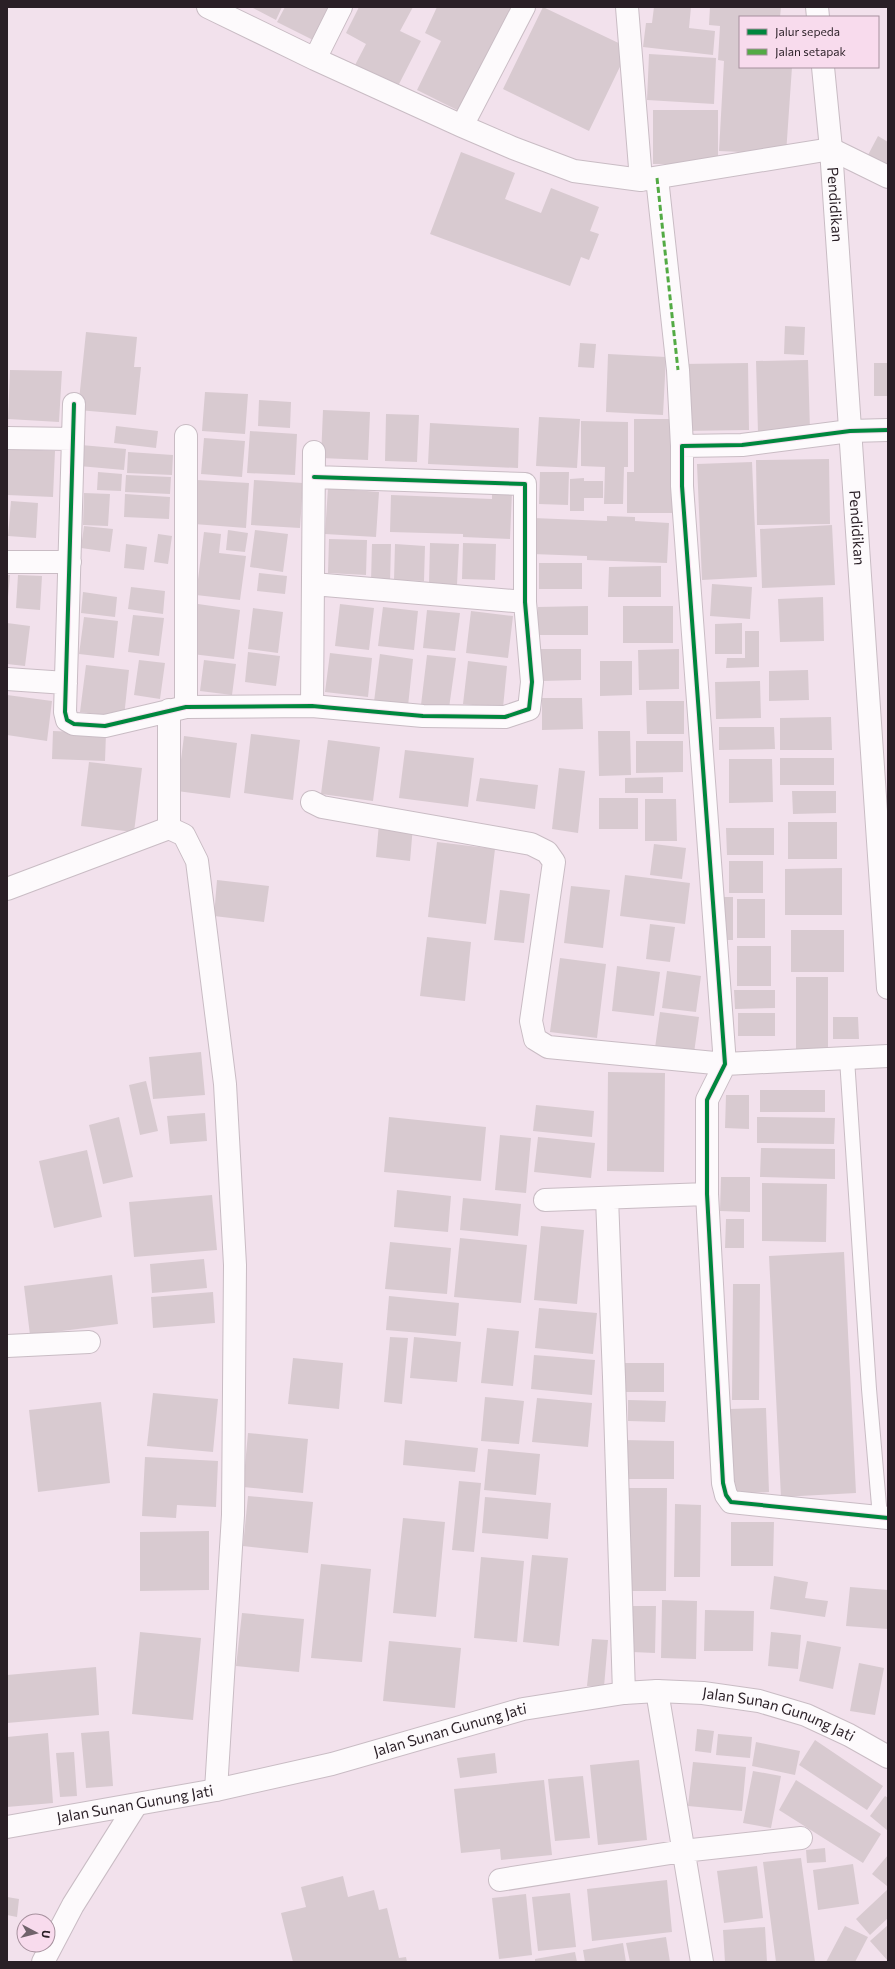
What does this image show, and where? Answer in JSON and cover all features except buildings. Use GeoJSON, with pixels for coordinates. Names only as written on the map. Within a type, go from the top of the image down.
{"type":"FeatureCollection","features":[{"type":"Feature","properties":{"kind":"street"},"geometry":{"type":"LineString","coordinates":[[209,7],[315,59],[462,126],[513,148],[574,171],[649,179],[831,149],[888,177]]}},
{"type":"Feature","properties":{"kind":"street"},"geometry":{"type":"LineString","coordinates":[[315,59],[341,7]]}},
{"type":"Feature","properties":{"kind":"street"},"geometry":{"type":"LineString","coordinates":[[462,126],[524,7]]}},
{"type":"Feature","properties":{"kind":"street"},"geometry":{"type":"LineString","coordinates":[[627,7],[649,179],[678,370],[683,494],[725,1064],[707,1100],[707,1194],[722,1483],[726,1495],[731,1502],[884,1518]]}},
{"type":"Feature","properties":{"kind":"street","name":"Pendidikan"},"geometry":{"type":"LineString","coordinates":[[823,68],[831,149],[888,988]]}},
{"type":"Feature","properties":{"kind":"street"},"geometry":{"type":"LineString","coordinates":[[74,404],[65,712],[67,720],[74,724],[105,726],[177,708],[312,706],[423,716],[504,717],[529,709],[532,682],[525,602],[525,484],[314,477]]}},
{"type":"Feature","properties":{"kind":"street"},"geometry":{"type":"LineString","coordinates":[[682,446],[742,445],[850,431],[888,430]]}},
{"type":"Feature","properties":{"kind":"street"},"geometry":{"type":"LineString","coordinates":[[169,828],[177,708],[186,436]]}},
{"type":"Feature","properties":{"kind":"street"},"geometry":{"type":"LineString","coordinates":[[7,438],[73,439]]}},
{"type":"Feature","properties":{"kind":"street"},"geometry":{"type":"LineString","coordinates":[[312,706],[314,452]]}},
{"type":"Feature","properties":{"kind":"street"},"geometry":{"type":"LineString","coordinates":[[7,562],[70,562]]}},
{"type":"Feature","properties":{"kind":"street"},"geometry":{"type":"LineString","coordinates":[[313,584],[525,602]]}},
{"type":"Feature","properties":{"kind":"street"},"geometry":{"type":"LineString","coordinates":[[7,679],[66,683]]}},
{"type":"Feature","properties":{"kind":"street"},"geometry":{"type":"LineString","coordinates":[[312,802],[322,807],[532,844],[547,852],[554,862],[531,1021],[535,1039],[548,1047],[725,1064],[888,1056]]}},
{"type":"Feature","properties":{"kind":"street"},"geometry":{"type":"LineString","coordinates":[[7,889],[169,828],[184,835],[197,861],[224,1084],[235,1265],[233,1514],[216,1790]]}},
{"type":"Feature","properties":{"kind":"street"},"geometry":{"type":"LineString","coordinates":[[545,1200],[707,1194]]}},
{"type":"Feature","properties":{"kind":"street"},"geometry":{"type":"LineString","coordinates":[[607,1198],[615,1385],[624,1693]]}},
{"type":"Feature","properties":{"kind":"street"},"geometry":{"type":"LineString","coordinates":[[7,1346],[89,1342]]}},
{"type":"Feature","properties":{"kind":"street"},"geometry":{"type":"LineString","coordinates":[[657,1691],[702,1962]]}},
{"type":"Feature","properties":{"kind":"street","name":"Jalan Sunan Gunung Jati"},"geometry":{"type":"LineString","coordinates":[[7,1827],[216,1790],[332,1764],[524,1709],[624,1693],[657,1691],[703,1693],[759,1701],[806,1715],[849,1735],[888,1757]]}},
{"type":"Feature","properties":{"kind":"street"},"geometry":{"type":"LineString","coordinates":[[43,1962],[73,1905],[136,1805]]}},
{"type":"Feature","properties":{"kind":"street"},"geometry":{"type":"LineString","coordinates":[[500,1880],[683,1851],[801,1838]]}},
{"type":"Feature","properties":{"kind":"lane"},"geometry":{"type":"LineString","coordinates":[[847,1059],[869,1389],[884,1518]]}},
{"type":"Feature","properties":{"kind":"marked path"},"geometry":{"type":"LineString","coordinates":[[657,178],[678,370]]}},
{"type":"Feature","properties":{"kind":"cycle path"},"geometry":{"type":"LineString","coordinates":[[74,404],[65,712],[67,720],[74,724],[105,726],[186,707],[312,706],[423,716],[505,717],[529,709],[532,682],[525,602],[525,484],[314,477]]}},
{"type":"Feature","properties":{"kind":"cycle path"},"geometry":{"type":"LineString","coordinates":[[888,430],[850,431],[742,445],[682,446],[682,486],[725,1064],[707,1100],[707,1194],[723,1483],[726,1495],[731,1502],[888,1518]]}}]}
